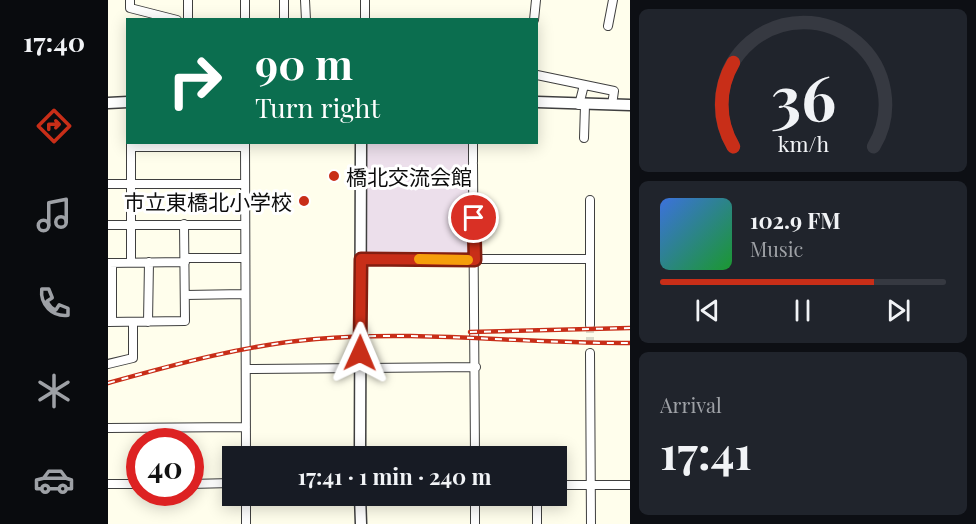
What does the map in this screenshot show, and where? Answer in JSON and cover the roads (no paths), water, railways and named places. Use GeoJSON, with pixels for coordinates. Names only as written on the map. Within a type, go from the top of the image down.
{"type":"FeatureCollection","features":[{"type":"Feature","properties":{"kind":"street"},"geometry":{"type":"LineString","coordinates":[[130,0],[130,8],[143,16],[160,18]]}},
{"type":"Feature","properties":{"kind":"street"},"geometry":{"type":"LineString","coordinates":[[188,0],[188,18]]}},
{"type":"Feature","properties":{"kind":"street"},"geometry":{"type":"LineString","coordinates":[[245,0],[245,18]]}},
{"type":"Feature","properties":{"kind":"street"},"geometry":{"type":"LineString","coordinates":[[284,0],[284,18]]}},
{"type":"Feature","properties":{"kind":"street"},"geometry":{"type":"LineString","coordinates":[[306,0],[306,18]]}},
{"type":"Feature","properties":{"kind":"street"},"geometry":{"type":"LineString","coordinates":[[365,0],[365,18]]}},
{"type":"Feature","properties":{"kind":"street"},"geometry":{"type":"LineString","coordinates":[[534,18],[536,0]]}},
{"type":"Feature","properties":{"kind":"street"},"geometry":{"type":"LineString","coordinates":[[608,26],[613,0]]}},
{"type":"Feature","properties":{"kind":"street"},"geometry":{"type":"LineString","coordinates":[[538,75],[614,91],[612,105]]}},
{"type":"Feature","properties":{"kind":"street"},"geometry":{"type":"LineString","coordinates":[[584,85],[582,105],[584,138]]}},
{"type":"Feature","properties":{"kind":"street"},"geometry":{"type":"LineString","coordinates":[[108,102],[126,102]]}},
{"type":"Feature","properties":{"kind":"street"},"geometry":{"type":"LineString","coordinates":[[538,102],[630,105]]}},
{"type":"Feature","properties":{"kind":"street"},"geometry":{"type":"LineString","coordinates":[[360,446],[362,144]]}},
{"type":"Feature","properties":{"kind":"street"},"geometry":{"type":"LineString","coordinates":[[473,144],[475,446]]}},
{"type":"Feature","properties":{"kind":"street"},"geometry":{"type":"LineString","coordinates":[[131,262],[131,145],[245,145],[246,446]]}},
{"type":"Feature","properties":{"kind":"street"},"geometry":{"type":"LineString","coordinates":[[108,184],[245,184]]}},
{"type":"Feature","properties":{"kind":"street"},"geometry":{"type":"LineString","coordinates":[[590,200],[590,325]]}},
{"type":"Feature","properties":{"kind":"street"},"geometry":{"type":"LineString","coordinates":[[184,224],[185,260],[185,321],[110,322],[110,263],[149,262],[185,260],[245,258]]}},
{"type":"Feature","properties":{"kind":"street"},"geometry":{"type":"LineString","coordinates":[[108,225],[245,225]]}},
{"type":"Feature","properties":{"kind":"street"},"geometry":{"type":"LineString","coordinates":[[361,259],[590,259]]}},
{"type":"Feature","properties":{"kind":"street"},"geometry":{"type":"LineString","coordinates":[[148,322],[149,262]]}},
{"type":"Feature","properties":{"kind":"street"},"geometry":{"type":"LineString","coordinates":[[185,295],[245,294]]}},
{"type":"Feature","properties":{"kind":"street"},"geometry":{"type":"LineString","coordinates":[[108,364],[133,358],[133,322]]}},
{"type":"Feature","properties":{"kind":"street"},"geometry":{"type":"LineString","coordinates":[[590,353],[591,524]]}},
{"type":"Feature","properties":{"kind":"street"},"geometry":{"type":"LineString","coordinates":[[246,369],[476,367]]}},
{"type":"Feature","properties":{"kind":"street"},"geometry":{"type":"LineString","coordinates":[[108,428],[246,427]]}},
{"type":"Feature","properties":{"kind":"street"},"geometry":{"type":"LineString","coordinates":[[204,484],[222,483]]}},
{"type":"Feature","properties":{"kind":"street"},"geometry":{"type":"LineString","coordinates":[[108,484],[126,484]]}},
{"type":"Feature","properties":{"kind":"street"},"geometry":{"type":"LineString","coordinates":[[567,485],[630,485]]}},
{"type":"Feature","properties":{"kind":"street"},"geometry":{"type":"LineString","coordinates":[[246,506],[246,524]]}},
{"type":"Feature","properties":{"kind":"street"},"geometry":{"type":"LineString","coordinates":[[360,506],[361,524]]}},
{"type":"Feature","properties":{"kind":"street"},"geometry":{"type":"LineString","coordinates":[[475,506],[475,524]]}},
{"type":"Feature","properties":{"kind":"street"},"geometry":{"type":"LineString","coordinates":[[537,506],[537,524]]}},
{"type":"Feature","properties":{"kind":"tunnel"},"geometry":{"type":"LineString","coordinates":[[590,325],[590,353]]}},
{"type":"Feature","properties":{"kind":"railway"},"geometry":{"type":"LineString","coordinates":[[470,332],[630,328]]}},
{"type":"Feature","properties":{"kind":"railway"},"geometry":{"type":"LineString","coordinates":[[108,383],[185,362],[263,346],[316,339],[394,336],[630,343]]}},
{"type":"Feature","properties":{"kind":"place","name":"橋北交流会館"},"geometry":{"type":"Point","coordinates":[334,176]}},
{"type":"Feature","properties":{"kind":"place","name":"市立東橋北小学校"},"geometry":{"type":"Point","coordinates":[304,201]}}]}
